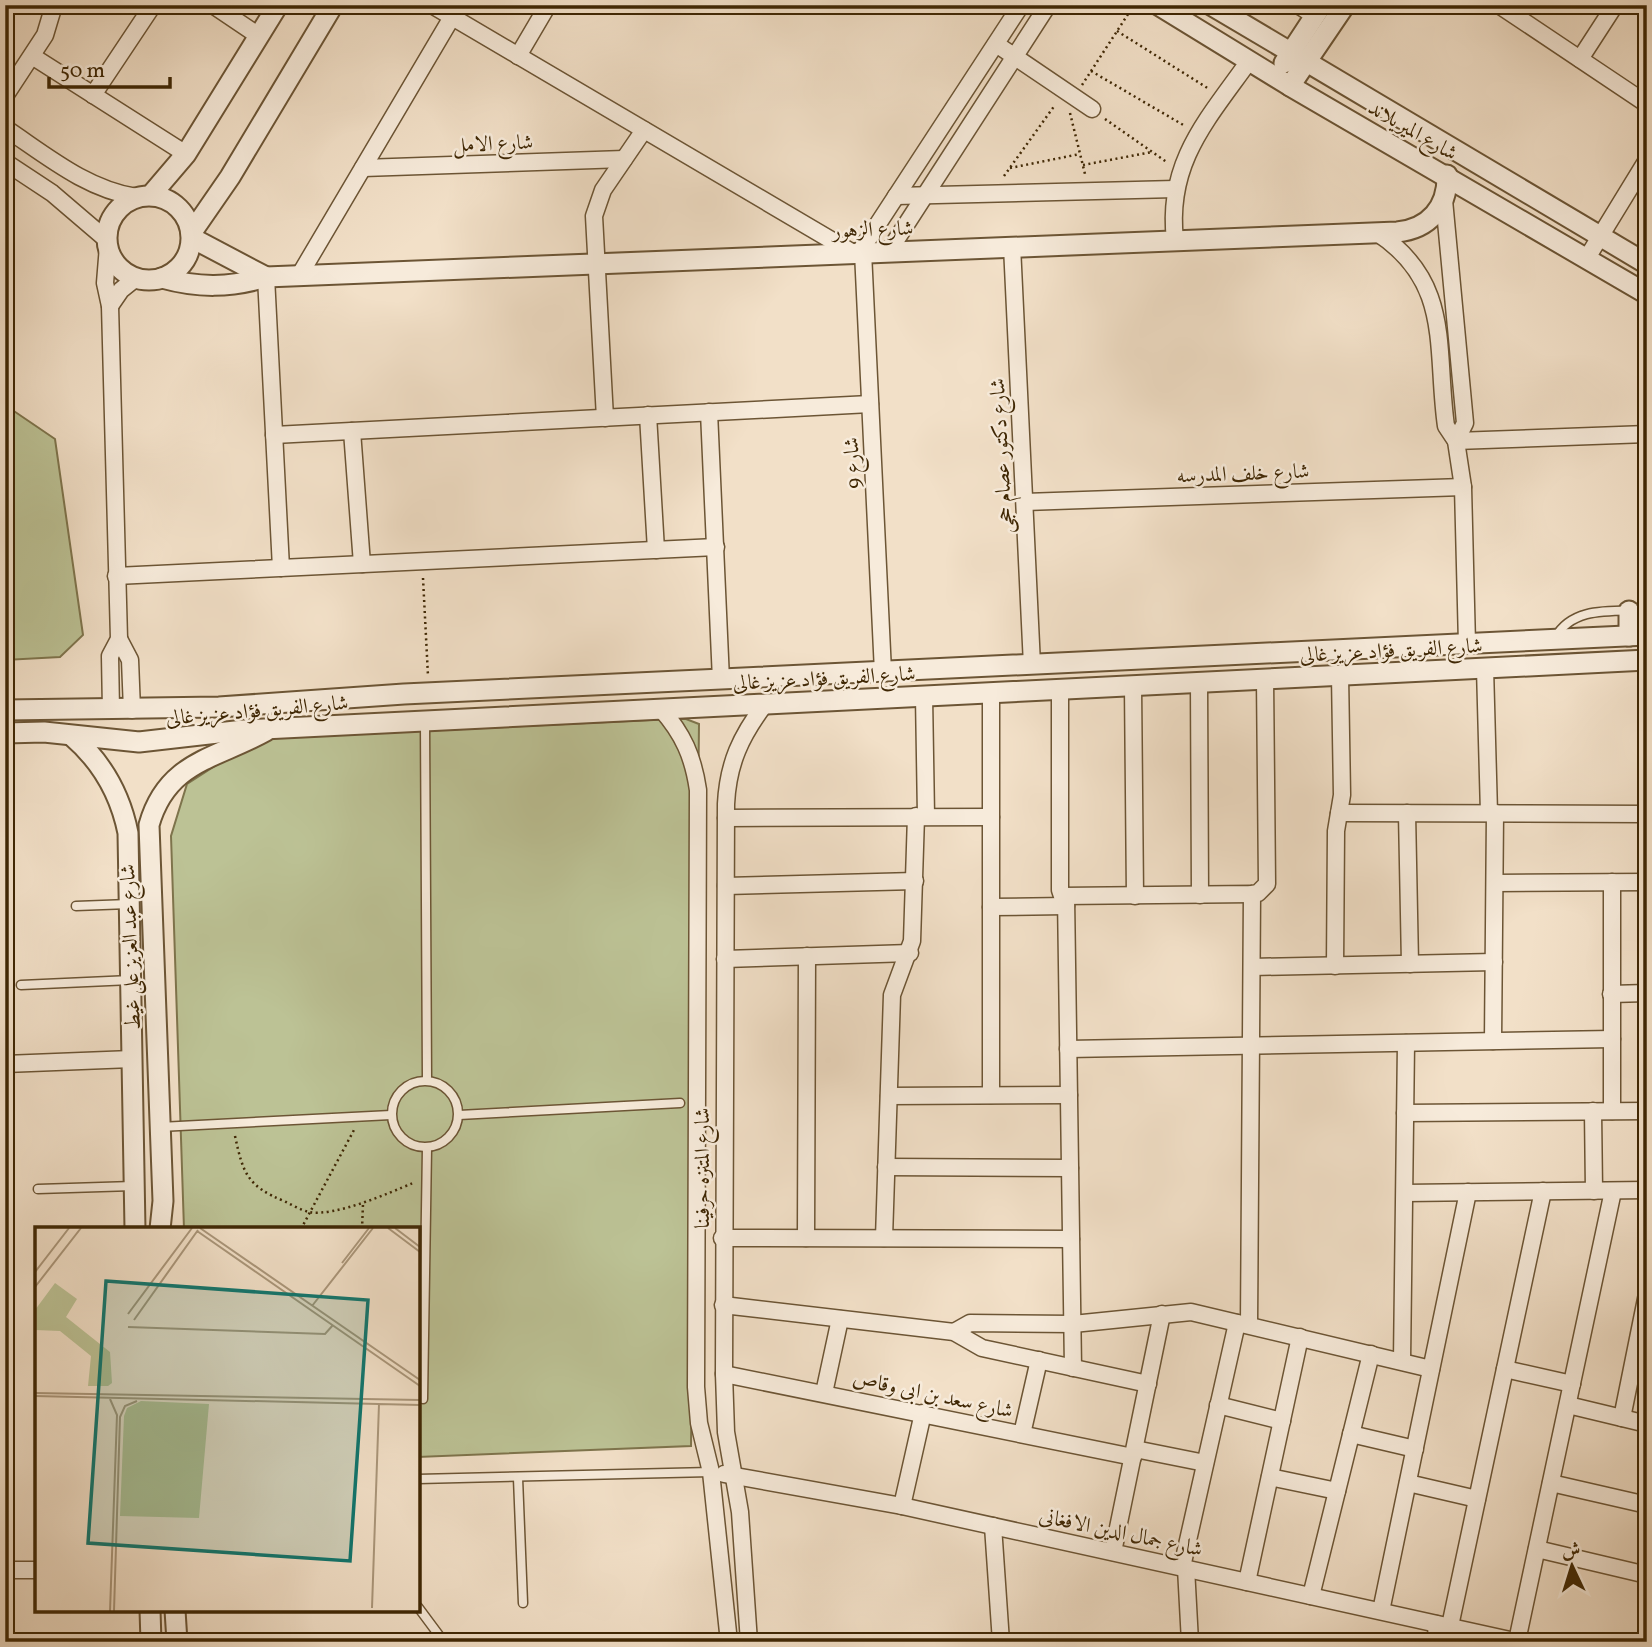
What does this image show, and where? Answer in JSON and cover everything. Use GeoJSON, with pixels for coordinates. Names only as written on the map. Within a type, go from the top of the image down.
{"type":"FeatureCollection","features":[{"type":"Feature","properties":{"kind":"street"},"geometry":{"type":"LineString","coordinates":[[5,96],[45,35],[54,5]]}},
{"type":"Feature","properties":{"kind":"street"},"geometry":{"type":"LineString","coordinates":[[93,95],[153,5]]}},
{"type":"Feature","properties":{"kind":"street"},"geometry":{"type":"LineString","coordinates":[[213,5],[259,36]]}},
{"type":"Feature","properties":{"kind":"street"},"geometry":{"type":"LineString","coordinates":[[111,710],[110,656],[118,639],[110,306],[105,271],[111,218],[126,202],[144,196],[186,154],[278,5]]}},
{"type":"Feature","properties":{"kind":"street"},"geometry":{"type":"LineString","coordinates":[[5,162],[52,193],[107,243],[118,266],[136,278],[162,278],[183,263],[192,235],[333,5]]}},
{"type":"Feature","properties":{"kind":"street"},"geometry":{"type":"LineString","coordinates":[[432,5],[858,253],[1021,5]]}},
{"type":"Feature","properties":{"kind":"street"},"geometry":{"type":"LineString","coordinates":[[518,56],[548,5]]}},
{"type":"Feature","properties":{"kind":"street"},"geometry":{"type":"LineString","coordinates":[[889,251],[1048,5]]}},
{"type":"Feature","properties":{"kind":"street","name":"شارع الميريلاند"},"geometry":{"type":"LineString","coordinates":[[1158,5],[1283,82],[1647,293]]}},
{"type":"Feature","properties":{"kind":"street","name":"شارع الميريلاند"},"geometry":{"type":"LineString","coordinates":[[1211,5],[1647,264]]}},
{"type":"Feature","properties":{"kind":"street"},"geometry":{"type":"LineString","coordinates":[[1283,82],[1299,57],[1345,5]]}},
{"type":"Feature","properties":{"kind":"street"},"geometry":{"type":"LineString","coordinates":[[1499,5],[1647,104]]}},
{"type":"Feature","properties":{"kind":"street"},"geometry":{"type":"LineString","coordinates":[[1580,59],[1615,5]]}},
{"type":"Feature","properties":{"kind":"street"},"geometry":{"type":"LineString","coordinates":[[1299,57],[1312,9]]}},
{"type":"Feature","properties":{"kind":"street"},"geometry":{"type":"LineString","coordinates":[[299,276],[452,17]]}},
{"type":"Feature","properties":{"kind":"street"},"geometry":{"type":"LineString","coordinates":[[996,44],[1092,109]]}},
{"type":"Feature","properties":{"kind":"street"},"geometry":{"type":"LineString","coordinates":[[32,56],[186,154]]}},
{"type":"Feature","properties":{"kind":"street"},"geometry":{"type":"LineString","coordinates":[[1175,240],[1175,189],[1180,171],[1198,134],[1249,61]]}},
{"type":"Feature","properties":{"kind":"street"},"geometry":{"type":"LineString","coordinates":[[5,128],[85,181],[119,194],[144,196],[173,203],[182,211],[192,235]]}},
{"type":"Feature","properties":{"kind":"street"},"geometry":{"type":"LineString","coordinates":[[605,418],[595,206],[644,130]]}},
{"type":"Feature","properties":{"kind":"street","name":"شارع الامل"},"geometry":{"type":"LineString","coordinates":[[363,169],[624,159]]}},
{"type":"Feature","properties":{"kind":"street"},"geometry":{"type":"LineString","coordinates":[[1587,258],[1647,160]]}},
{"type":"Feature","properties":{"kind":"street"},"geometry":{"type":"LineString","coordinates":[[1447,175],[1444,200],[1465,423],[1456,441]]}},
{"type":"Feature","properties":{"kind":"street"},"geometry":{"type":"LineString","coordinates":[[896,196],[1175,189]]}},
{"type":"Feature","properties":{"kind":"street"},"geometry":{"type":"LineString","coordinates":[[1403,252],[1408,231],[1423,225],[1436,214],[1444,200]]}},
{"type":"Feature","properties":{"kind":"street","name":"شارع الزهور"},"geometry":{"type":"LineString","coordinates":[[162,278],[204,286],[246,283],[266,277],[1408,231]]}},
{"type":"Feature","properties":{"kind":"street"},"geometry":{"type":"LineString","coordinates":[[1376,232],[1403,252],[1425,282],[1433,299],[1439,327],[1447,426],[1456,441],[1463,487],[1467,644]]}},
{"type":"Feature","properties":{"kind":"street","name":"شارع الزهور"},"geometry":{"type":"LineString","coordinates":[[192,235],[266,277]]}},
{"type":"Feature","properties":{"kind":"street","name":"شارع دكتور عصام حجى"},"geometry":{"type":"LineString","coordinates":[[1012,246],[1032,665]]}},
{"type":"Feature","properties":{"kind":"street","name":"شارع 9"},"geometry":{"type":"LineString","coordinates":[[858,253],[870,404],[883,672]]}},
{"type":"Feature","properties":{"kind":"street"},"geometry":{"type":"LineString","coordinates":[[266,277],[281,568]]}},
{"type":"Feature","properties":{"kind":"street"},"geometry":{"type":"LineString","coordinates":[[110,306],[121,290],[136,278]]}},
{"type":"Feature","properties":{"kind":"street"},"geometry":{"type":"LineString","coordinates":[[1433,299],[1454,299]]}},
{"type":"Feature","properties":{"kind":"street"},"geometry":{"type":"LineString","coordinates":[[274,435],[870,404]]}},
{"type":"Feature","properties":{"kind":"street"},"geometry":{"type":"LineString","coordinates":[[709,412],[721,680]]}},
{"type":"Feature","properties":{"kind":"street"},"geometry":{"type":"LineString","coordinates":[[648,415],[656,550]]}},
{"type":"Feature","properties":{"kind":"street"},"geometry":{"type":"LineString","coordinates":[[352,431],[362,564]]}},
{"type":"Feature","properties":{"kind":"street"},"geometry":{"type":"LineString","coordinates":[[1456,441],[1647,434]]}},
{"type":"Feature","properties":{"kind":"street","name":"شارع خلف المدرسه"},"geometry":{"type":"LineString","coordinates":[[1025,502],[1463,487]]}},
{"type":"Feature","properties":{"kind":"street"},"geometry":{"type":"LineString","coordinates":[[116,576],[716,547]]}},
{"type":"Feature","properties":{"kind":"street"},"geometry":{"type":"LineString","coordinates":[[1638,610],[1633,636],[1618,650],[1638,660]]}},
{"type":"Feature","properties":{"kind":"street","name":"شارع الفريق فؤاد عزيز غالى"},"geometry":{"type":"LineString","coordinates":[[5,709],[132,710],[219,707],[404,694],[1633,636]]}},
{"type":"Feature","properties":{"kind":"street"},"geometry":{"type":"LineString","coordinates":[[118,639],[130,660],[132,710]]}},
{"type":"Feature","properties":{"kind":"street"},"geometry":{"type":"LineString","coordinates":[[1576,639],[1582,651],[1578,664]]}},
{"type":"Feature","properties":{"kind":"street"},"geometry":{"type":"LineString","coordinates":[[1179,658],[1189,683],[1200,895]]}},
{"type":"Feature","properties":{"kind":"street","name":"شارع الفريق فؤاد عزيز غالى"},"geometry":{"type":"LineString","coordinates":[[5,733],[44,732],[139,742],[220,732],[416,721],[1638,660]]}},
{"type":"Feature","properties":{"kind":"street"},"geometry":{"type":"LineString","coordinates":[[1485,668],[1495,883],[1493,1041]]}},
{"type":"Feature","properties":{"kind":"street"},"geometry":{"type":"LineString","coordinates":[[1335,966],[1340,675]]}},
{"type":"Feature","properties":{"kind":"street"},"geometry":{"type":"LineString","coordinates":[[991,907],[1135,896],[1252,894],[1264,890],[1267,884],[1265,679]]}},
{"type":"Feature","properties":{"kind":"street"},"geometry":{"type":"LineString","coordinates":[[1133,685],[1135,896]]}},
{"type":"Feature","properties":{"kind":"street"},"geometry":{"type":"LineString","coordinates":[[533,688],[535,715]]}},
{"type":"Feature","properties":{"kind":"street"},"geometry":{"type":"LineString","coordinates":[[1060,689],[1060,890],[1066,902],[1073,1368]]}},
{"type":"Feature","properties":{"kind":"street"},"geometry":{"type":"LineString","coordinates":[[991,692],[991,1095]]}},
{"type":"Feature","properties":{"kind":"street"},"geometry":{"type":"LineString","coordinates":[[404,694],[416,721]]}},
{"type":"Feature","properties":{"kind":"street"},"geometry":{"type":"LineString","coordinates":[[884,1238],[892,995],[910,953],[921,816],[924,696]]}},
{"type":"Feature","properties":{"kind":"street","name":"شارع المتنزه حرفينا"},"geometry":{"type":"LineString","coordinates":[[749,1642],[740,1511],[726,1432],[724,1374],[722,1238],[726,818],[733,758],[746,729],[765,704]]}},
{"type":"Feature","properties":{"kind":"street"},"geometry":{"type":"LineString","coordinates":[[219,707],[220,732]]}},
{"type":"Feature","properties":{"kind":"street","name":"شارع المتنزه حرفينا"},"geometry":{"type":"LineString","coordinates":[[661,709],[684,738],[695,772],[698,808],[696,1387],[699,1423],[711,1472],[729,1642]]}},
{"type":"Feature","properties":{"kind":"street","name":"شارع عبد العزيز على غيط"},"geometry":{"type":"LineString","coordinates":[[160,1227],[163,1201],[148,843],[154,807],[169,783],[190,766],[270,729]]}},
{"type":"Feature","properties":{"kind":"street","name":"شارع عبد العزيز على غيط"},"geometry":{"type":"LineString","coordinates":[[71,736],[95,758],[120,801],[128,833],[135,1227]]}},
{"type":"Feature","properties":{"kind":"street"},"geometry":{"type":"LineString","coordinates":[[1339,813],[1647,814]]}},
{"type":"Feature","properties":{"kind":"street"},"geometry":{"type":"LineString","coordinates":[[1407,813],[1410,964]]}},
{"type":"Feature","properties":{"kind":"street"},"geometry":{"type":"LineString","coordinates":[[726,818],[991,817]]}},
{"type":"Feature","properties":{"kind":"street"},"geometry":{"type":"LineString","coordinates":[[726,886],[915,881]]}},
{"type":"Feature","properties":{"kind":"street"},"geometry":{"type":"LineString","coordinates":[[1612,882],[1612,1111]]}},
{"type":"Feature","properties":{"kind":"street"},"geometry":{"type":"LineString","coordinates":[[1495,883],[1647,882]]}},
{"type":"Feature","properties":{"kind":"street"},"geometry":{"type":"LineString","coordinates":[[1190,1642],[1184,1568],[1218,1405],[1243,1324],[1252,1046],[1252,894]]}},
{"type":"Feature","properties":{"kind":"street"},"geometry":{"type":"LineString","coordinates":[[698,942],[725,951],[807,956],[910,953]]}},
{"type":"Feature","properties":{"kind":"street"},"geometry":{"type":"LineString","coordinates":[[806,1238],[807,956]]}},
{"type":"Feature","properties":{"kind":"street"},"geometry":{"type":"LineString","coordinates":[[1252,967],[1494,962]]}},
{"type":"Feature","properties":{"kind":"street"},"geometry":{"type":"LineString","coordinates":[[1611,994],[1647,993]]}},
{"type":"Feature","properties":{"kind":"street"},"geometry":{"type":"LineString","coordinates":[[131,1012],[155,1011]]}},
{"type":"Feature","properties":{"kind":"street"},"geometry":{"type":"LineString","coordinates":[[1068,1049],[1612,1039]]}},
{"type":"Feature","properties":{"kind":"street"},"geometry":{"type":"LineString","coordinates":[[1402,1361],[1406,1043]]}},
{"type":"Feature","properties":{"kind":"street"},"geometry":{"type":"LineString","coordinates":[[5,1064],[132,1059]]}},
{"type":"Feature","properties":{"kind":"street"},"geometry":{"type":"LineString","coordinates":[[889,1096],[1069,1095]]}},
{"type":"Feature","properties":{"kind":"street"},"geometry":{"type":"LineString","coordinates":[[1593,1111],[1594,1191]]}},
{"type":"Feature","properties":{"kind":"street"},"geometry":{"type":"LineString","coordinates":[[1405,1113],[1647,1111]]}},
{"type":"Feature","properties":{"kind":"street"},"geometry":{"type":"LineString","coordinates":[[886,1167],[1070,1168]]}},
{"type":"Feature","properties":{"kind":"street"},"geometry":{"type":"LineString","coordinates":[[1405,1193],[1647,1190]]}},
{"type":"Feature","properties":{"kind":"street"},"geometry":{"type":"LineString","coordinates":[[1437,1642],[1477,1499],[1543,1191]]}},
{"type":"Feature","properties":{"kind":"street"},"geometry":{"type":"LineString","coordinates":[[1518,1642],[1613,1191]]}},
{"type":"Feature","properties":{"kind":"street"},"geometry":{"type":"LineString","coordinates":[[1381,1611],[1468,1192]]}},
{"type":"Feature","properties":{"kind":"street"},"geometry":{"type":"LineString","coordinates":[[135,1194],[163,1201]]}},
{"type":"Feature","properties":{"kind":"street"},"geometry":{"type":"LineString","coordinates":[[722,1238],[1072,1239]]}},
{"type":"Feature","properties":{"kind":"street"},"geometry":{"type":"LineString","coordinates":[[1622,1418],[1647,1294]]}},
{"type":"Feature","properties":{"kind":"street"},"geometry":{"type":"LineString","coordinates":[[723,1306],[954,1332],[972,1345],[1148,1384]]}},
{"type":"Feature","properties":{"kind":"street"},"geometry":{"type":"LineString","coordinates":[[954,1332],[970,1324],[1073,1324],[1128,1321],[1162,1314],[1191,1312],[1431,1369]]}},
{"type":"Feature","properties":{"kind":"street"},"geometry":{"type":"LineString","coordinates":[[1113,1552],[1162,1314]]}},
{"type":"Feature","properties":{"kind":"street"},"geometry":{"type":"LineString","coordinates":[[824,1393],[840,1319]]}},
{"type":"Feature","properties":{"kind":"street"},"geometry":{"type":"LineString","coordinates":[[1247,1582],[1300,1337]]}},
{"type":"Feature","properties":{"kind":"street"},"geometry":{"type":"LineString","coordinates":[[1311,1596],[1371,1354]]}},
{"type":"Feature","properties":{"kind":"street"},"geometry":{"type":"LineString","coordinates":[[1022,1434],[1039,1360]]}},
{"type":"Feature","properties":{"kind":"street"},"geometry":{"type":"LineString","coordinates":[[1505,1369],[1572,1384]]}},
{"type":"Feature","properties":{"kind":"street","name":"شارع سعد بن ابى وقاص"},"geometry":{"type":"LineString","coordinates":[[724,1374],[1022,1434],[1205,1463]]}},
{"type":"Feature","properties":{"kind":"street"},"geometry":{"type":"LineString","coordinates":[[1218,1405],[1282,1421]]}},
{"type":"Feature","properties":{"kind":"street"},"geometry":{"type":"LineString","coordinates":[[1567,1405],[1647,1424]]}},
{"type":"Feature","properties":{"kind":"street"},"geometry":{"type":"LineString","coordinates":[[902,1506],[923,1413]]}},
{"type":"Feature","properties":{"kind":"street"},"geometry":{"type":"LineString","coordinates":[[1351,1434],[1415,1449]]}},
{"type":"Feature","properties":{"kind":"street","name":"شارع جمال الدين الافغانى"},"geometry":{"type":"LineString","coordinates":[[711,1472],[902,1506],[1518,1642]]}},
{"type":"Feature","properties":{"kind":"street"},"geometry":{"type":"LineString","coordinates":[[1270,1477],[1337,1491]]}},
{"type":"Feature","properties":{"kind":"street"},"geometry":{"type":"LineString","coordinates":[[1408,1483],[1477,1499]]}},
{"type":"Feature","properties":{"kind":"street"},"geometry":{"type":"LineString","coordinates":[[1551,1483],[1647,1505]]}},
{"type":"Feature","properties":{"kind":"street"},"geometry":{"type":"LineString","coordinates":[[993,1526],[1001,1642]]}},
{"type":"Feature","properties":{"kind":"street"},"geometry":{"type":"LineString","coordinates":[[1537,1549],[1647,1574]]}},
{"type":"Feature","properties":{"kind":"street"},"geometry":{"type":"LineString","coordinates":[[5,1570],[35,1570]]}},
{"type":"Feature","properties":{"kind":"street"},"geometry":{"type":"LineString","coordinates":[[150,1612],[151,1642]]}},
{"type":"Feature","properties":{"kind":"street"},"geometry":{"type":"LineString","coordinates":[[175,1612],[177,1642]]}},
{"type":"Feature","properties":{"kind":"lane"},"geometry":{"type":"LineString","coordinates":[[1553,640],[1561,627],[1574,617],[1638,610]]}},
{"type":"Feature","properties":{"kind":"lane"},"geometry":{"type":"LineString","coordinates":[[416,721],[427,1080]]}},
{"type":"Feature","properties":{"kind":"lane"},"geometry":{"type":"LineString","coordinates":[[76,906],[130,905]]}},
{"type":"Feature","properties":{"kind":"lane"},"geometry":{"type":"LineString","coordinates":[[22,985],[131,980]]}},
{"type":"Feature","properties":{"kind":"lane"},"geometry":{"type":"LineString","coordinates":[[427,1080],[437,1082],[453,1095],[459,1115],[449,1137],[427,1148],[416,1147],[398,1135],[391,1115],[398,1094],[416,1082],[427,1080]]}},
{"type":"Feature","properties":{"kind":"lane"},"geometry":{"type":"LineString","coordinates":[[459,1115],[680,1103]]}},
{"type":"Feature","properties":{"kind":"lane"},"geometry":{"type":"LineString","coordinates":[[160,1127],[391,1115]]}},
{"type":"Feature","properties":{"kind":"lane"},"geometry":{"type":"LineString","coordinates":[[423,1399],[427,1148]]}},
{"type":"Feature","properties":{"kind":"lane"},"geometry":{"type":"LineString","coordinates":[[38,1189],[135,1194]]}},
{"type":"Feature","properties":{"kind":"lane"},"geometry":{"type":"LineString","coordinates":[[420,1479],[711,1472]]}},
{"type":"Feature","properties":{"kind":"lane"},"geometry":{"type":"LineString","coordinates":[[518,1478],[523,1604]]}},
{"type":"Feature","properties":{"kind":"lane"},"geometry":{"type":"LineString","coordinates":[[420,1610],[444,1642]]}},
{"type":"Feature","properties":{"kind":"lane"},"geometry":{"type":"LineString","coordinates":[[723,1642],[727,1624]]}},
{"type":"Feature","properties":{"kind":"path"},"geometry":{"type":"LineString","coordinates":[[992,193],[1069,94],[1091,71],[1134,5]]}},
{"type":"Feature","properties":{"kind":"path"},"geometry":{"type":"LineString","coordinates":[[1117,31],[1223,98]]}},
{"type":"Feature","properties":{"kind":"path"},"geometry":{"type":"LineString","coordinates":[[1091,71],[1198,134]]}},
{"type":"Feature","properties":{"kind":"path"},"geometry":{"type":"LineString","coordinates":[[1069,94],[1089,191]]}},
{"type":"Feature","properties":{"kind":"path"},"geometry":{"type":"LineString","coordinates":[[1092,109],[1180,171]]}},
{"type":"Feature","properties":{"kind":"path"},"geometry":{"type":"LineString","coordinates":[[1083,166],[1152,152]]}},
{"type":"Feature","properties":{"kind":"path"},"geometry":{"type":"LineString","coordinates":[[1010,169],[1080,154]]}},
{"type":"Feature","properties":{"kind":"path"},"geometry":{"type":"LineString","coordinates":[[422,561],[429,693]]}},
{"type":"Feature","properties":{"kind":"path"},"geometry":{"type":"LineString","coordinates":[[303,1227],[361,1116]]}},
{"type":"Feature","properties":{"kind":"path"},"geometry":{"type":"LineString","coordinates":[[233,1123],[241,1161],[251,1181],[268,1195],[310,1213],[363,1204],[426,1178]]}},
{"type":"Feature","properties":{"kind":"path"},"geometry":{"type":"LineString","coordinates":[[362,1227],[363,1204]]}},
{"type":"Feature","properties":{"kind":"green space"},"geometry":{"type":"Polygon","coordinates":[[[5,405],[55,439],[83,635],[60,657],[5,660],[5,405]]]}},
{"type":"Feature","properties":{"kind":"green space"},"geometry":{"type":"Polygon","coordinates":[[[671,719],[686,719],[699,724],[691,1446],[420,1457],[420,1227],[184,1227],[171,836],[187,784],[241,749],[273,738],[671,719]]]}}]}
